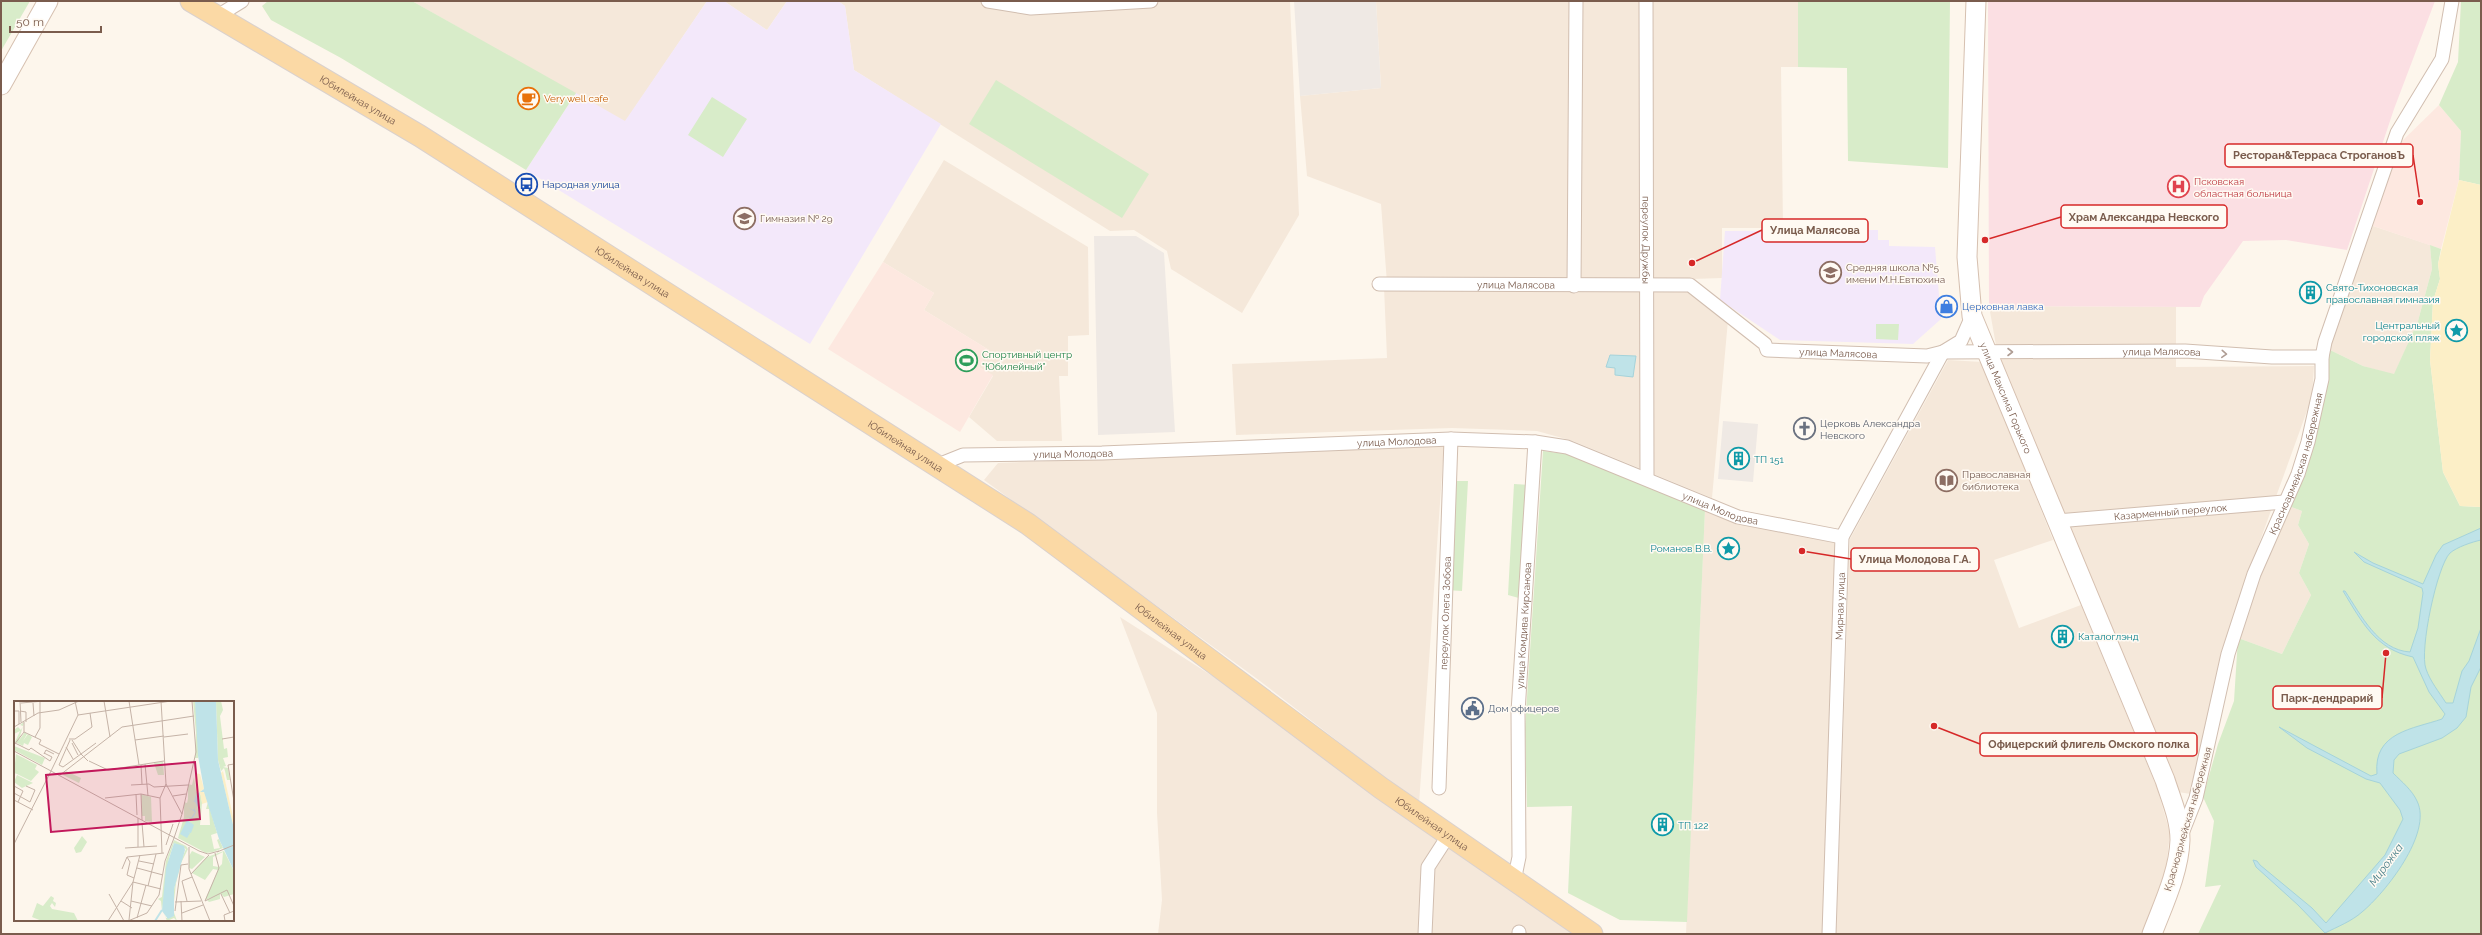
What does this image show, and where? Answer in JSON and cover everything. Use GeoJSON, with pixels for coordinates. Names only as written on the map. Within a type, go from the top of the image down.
{"type":"FeatureCollection","features":[{"type":"Feature","properties":{"kind":"main road"},"geometry":{"type":"LineString","coordinates":[[1,85],[48,1]]}},
{"type":"Feature","properties":{"kind":"main road","name":"Юбилейная улица"},"geometry":{"type":"LineString","coordinates":[[191,1],[426,141],[938,465],[1028,524],[1381,788],[1448,836],[1592,934]]}},
{"type":"Feature","properties":{"kind":"main road","name":"улица Максима Горького"},"geometry":{"type":"LineString","coordinates":[[1976,1],[1967,257],[1972,316],[2165,780],[2174,808],[2180,840]]}},
{"type":"Feature","properties":{"kind":"main road","name":"Красноармейская набережная"},"geometry":{"type":"LineString","coordinates":[[2152,934],[2174,871],[2180,840]]}},
{"type":"Feature","properties":{"kind":"street"},"geometry":{"type":"LineString","coordinates":[[216,17],[242,1]]}},
{"type":"Feature","properties":{"kind":"street"},"geometry":{"type":"LineString","coordinates":[[988,1],[1030,8],[1151,1]]}},
{"type":"Feature","properties":{"kind":"street"},"geometry":{"type":"LineString","coordinates":[[1574,286],[1573,80],[1576,1]]}},
{"type":"Feature","properties":{"kind":"street","name":"переулок Дружбы"},"geometry":{"type":"LineString","coordinates":[[1646,1],[1648,286],[1647,480]]}},
{"type":"Feature","properties":{"kind":"street","name":"Красноармейская набережная"},"geometry":{"type":"LineString","coordinates":[[2180,840],[2196,798],[2228,654],[2254,574],[2284,502],[2298,474],[2308,442],[2322,379],[2322,357],[2348,272],[2397,133],[2442,59],[2452,1]]}},
{"type":"Feature","properties":{"kind":"street","name":"улица Малясова"},"geometry":{"type":"LineString","coordinates":[[1379,284],[1574,286],[1690,285],[1765,344],[1767,350],[1927,356],[1943,352],[2185,351],[2272,357],[2322,357]]}},
{"type":"Feature","properties":{"kind":"street","name":"Мирная улица"},"geometry":{"type":"LineString","coordinates":[[1829,934],[1842,537],[1943,352],[1961,341],[1972,316]]}},
{"type":"Feature","properties":{"kind":"street","name":"улица Молодова"},"geometry":{"type":"LineString","coordinates":[[938,465],[963,455],[1102,453],[1451,439],[1535,442],[1567,447],[1738,517],[1842,537]]}},
{"type":"Feature","properties":{"kind":"street","name":"переулок Олега Зобова"},"geometry":{"type":"LineString","coordinates":[[1439,788],[1451,439]]}},
{"type":"Feature","properties":{"kind":"street","name":"улица Комдива Кирсанова"},"geometry":{"type":"LineString","coordinates":[[1514,881],[1519,857],[1518,712],[1535,442]]}},
{"type":"Feature","properties":{"kind":"street","name":"Казарменный переулок"},"geometry":{"type":"LineString","coordinates":[[2057,521],[2284,502]]}},
{"type":"Feature","properties":{"kind":"street"},"geometry":{"type":"LineString","coordinates":[[1425,934],[1428,867],[1448,836]]}},
{"type":"Feature","properties":{"kind":"shaded area"},"geometry":{"type":"Polygon","coordinates":[[[412,1],[707,1],[625,122],[412,1]]]}},
{"type":"Feature","properties":{"kind":"shaded area","name":"Гимназия № 29"},"geometry":{"type":"Polygon","coordinates":[[[707,1],[724,1],[767,30],[787,1],[838,1],[845,6],[854,70],[941,124],[810,344],[526,170],[576,93],[625,121],[707,1]]]}},
{"type":"Feature","properties":{"kind":"shaded area"},"geometry":{"type":"Polygon","coordinates":[[[724,1],[787,1],[767,30],[724,1]]]}},
{"type":"Feature","properties":{"kind":"shaded area"},"geometry":{"type":"Polygon","coordinates":[[[838,1],[1290,1],[1299,215],[1242,313],[1171,269],[1167,251],[1134,230],[1110,231],[854,70],[845,6],[838,1]]]}},
{"type":"Feature","properties":{"kind":"shaded area"},"geometry":{"type":"Polygon","coordinates":[[[1294,1],[1376,1],[1381,88],[1300,96],[1294,1]]]}},
{"type":"Feature","properties":{"kind":"shaded area"},"geometry":{"type":"Polygon","coordinates":[[[1376,1],[1798,1],[1798,67],[1781,67],[1783,228],[1722,228],[1722,278],[1572,283],[1387,283],[1381,204],[1307,176],[1300,96],[1381,88],[1376,1]]]}},
{"type":"Feature","properties":{"kind":"shaded area","name":"Псковская областная больница"},"geometry":{"type":"Polygon","coordinates":[[[1988,1],[2435,1],[2394,109],[2347,250],[2286,240],[2243,241],[2204,296],[2200,307],[1989,306],[1988,1]]]}},
{"type":"Feature","properties":{"kind":"shaded area"},"geometry":{"type":"Polygon","coordinates":[[[2439,105],[2461,131],[2459,180],[2441,249],[2373,226],[2398,145],[2439,105]]]}},
{"type":"Feature","properties":{"kind":"shaded area"},"geometry":{"type":"Polygon","coordinates":[[[944,160],[1088,247],[1089,335],[1068,336],[1068,376],[1059,376],[1062,441],[997,441],[969,417],[993,376],[979,367],[989,350],[924,310],[934,293],[883,262],[944,160]]]}},
{"type":"Feature","properties":{"kind":"shaded area"},"geometry":{"type":"Polygon","coordinates":[[[2373,226],[2430,245],[2432,269],[2418,321],[2394,375],[2363,366],[2330,350],[2331,331],[2373,226]]]}},
{"type":"Feature","properties":{"kind":"shaded area","name":"Средняя школа №5 имени М.Н.Евтюхина"},"geometry":{"type":"Polygon","coordinates":[[[1878,230],[1878,240],[1889,240],[1889,246],[1935,247],[1941,319],[1913,344],[1780,340],[1720,300],[1725,231],[1878,230]]]}},
{"type":"Feature","properties":{"kind":"shaded area"},"geometry":{"type":"Polygon","coordinates":[[[1094,236],[1136,236],[1164,253],[1175,432],[1098,435],[1094,236]]]}},
{"type":"Feature","properties":{"kind":"shaded area"},"geometry":{"type":"Polygon","coordinates":[[[883,262],[934,293],[924,310],[989,350],[979,367],[993,375],[960,432],[828,349],[883,262]]]}},
{"type":"Feature","properties":{"kind":"shaded area"},"geometry":{"type":"Polygon","coordinates":[[[1384,287],[1684,289],[1728,320],[1712,498],[1573,441],[1537,431],[1452,428],[1236,435],[1232,364],[1387,358],[1384,287]]]}},
{"type":"Feature","properties":{"kind":"shaded area"},"geometry":{"type":"Polygon","coordinates":[[[1989,306],[2176,307],[2176,367],[2314,366],[2312,397],[2243,588],[2191,794],[2178,792],[2000,368],[1989,306]]]}},
{"type":"Feature","properties":{"kind":"shaded area"},"geometry":{"type":"Polygon","coordinates":[[[1948,360],[1982,362],[2053,540],[1994,560],[2019,628],[2081,605],[2157,788],[2170,833],[2166,869],[2142,934],[1836,934],[1850,539],[1948,360]]]}},
{"type":"Feature","properties":{"kind":"shaded area"},"geometry":{"type":"Polygon","coordinates":[[[1723,421],[1758,424],[1753,482],[1718,479],[1723,421]]]}},
{"type":"Feature","properties":{"kind":"shaded area"},"geometry":{"type":"Polygon","coordinates":[[[1444,446],[1419,804],[1256,678],[984,480],[998,463],[1444,446]]]}},
{"type":"Feature","properties":{"kind":"shaded area"},"geometry":{"type":"Polygon","coordinates":[[[2286,505],[2302,511],[2298,525],[2309,544],[2299,573],[2311,595],[2282,654],[2238,638],[2261,563],[2286,505]]]}},
{"type":"Feature","properties":{"kind":"shaded area"},"geometry":{"type":"Polygon","coordinates":[[[1705,510],[1837,541],[1823,934],[1686,934],[1705,510]]]}},
{"type":"Feature","properties":{"kind":"shaded area"},"geometry":{"type":"Polygon","coordinates":[[[1120,617],[1228,686],[1577,934],[1158,934],[1162,900],[1157,813],[1157,713],[1120,617]]]}},
{"type":"Feature","properties":{"kind":"green space"},"geometry":{"type":"Polygon","coordinates":[[[1,1],[30,1],[1,51],[1,1]]]}},
{"type":"Feature","properties":{"kind":"green space"},"geometry":{"type":"Polygon","coordinates":[[[268,1],[412,1],[576,93],[526,170],[341,58],[271,20],[262,6],[268,1]]]}},
{"type":"Feature","properties":{"kind":"green space"},"geometry":{"type":"Polygon","coordinates":[[[1798,1],[1950,1],[1948,168],[1848,161],[1847,68],[1798,67],[1798,1]]]}},
{"type":"Feature","properties":{"kind":"green space"},"geometry":{"type":"Polygon","coordinates":[[[2461,1],[2481,1],[2481,185],[2459,180],[2461,131],[2439,105],[2458,62],[2461,1]]]}},
{"type":"Feature","properties":{"kind":"green space"},"geometry":{"type":"Polygon","coordinates":[[[996,80],[1149,174],[1122,218],[969,124],[996,80]]]}},
{"type":"Feature","properties":{"kind":"green space"},"geometry":{"type":"Polygon","coordinates":[[[712,97],[747,119],[723,157],[688,135],[712,97]]]}},
{"type":"Feature","properties":{"kind":"green space"},"geometry":{"type":"Polygon","coordinates":[[[2430,245],[2441,249],[2438,264],[2440,279],[2433,301],[2430,360],[2443,472],[2460,506],[2481,507],[2481,934],[2198,934],[2221,885],[2205,887],[2214,821],[2203,797],[2218,744],[2234,701],[2238,638],[2282,654],[2311,595],[2299,573],[2309,544],[2298,525],[2302,511],[2286,505],[2330,350],[2363,366],[2394,374],[2418,321],[2432,269],[2430,245]]]}},
{"type":"Feature","properties":{"kind":"green space"},"geometry":{"type":"Polygon","coordinates":[[[1876,324],[1899,324],[1898,340],[1876,339],[1876,324]]]}},
{"type":"Feature","properties":{"kind":"green space"},"geometry":{"type":"Polygon","coordinates":[[[1543,451],[1567,454],[1705,510],[1687,922],[1620,920],[1568,893],[1572,806],[1527,807],[1525,728],[1543,451]]]}},
{"type":"Feature","properties":{"kind":"green space"},"geometry":{"type":"Polygon","coordinates":[[[1450,481],[1468,481],[1462,591],[1446,590],[1450,481]]]}},
{"type":"Feature","properties":{"kind":"green space"},"geometry":{"type":"Polygon","coordinates":[[[1514,484],[1533,485],[1526,600],[1508,595],[1514,484]]]}},
{"type":"Feature","properties":{"kind":"sand","name":"Центральный городской пляж"},"geometry":{"type":"Polygon","coordinates":[[[2459,180],[2481,185],[2481,507],[2460,506],[2443,472],[2430,360],[2433,301],[2440,279],[2438,264],[2459,180]]]}},
{"type":"Feature","properties":{"kind":"water"},"geometry":{"type":"Polygon","coordinates":[[[1610,355],[1636,356],[1633,377],[1615,375],[1615,368],[1606,367],[1610,355]]]}},
{"type":"Feature","properties":{"kind":"water","name":"Мирожка"},"geometry":{"type":"Polygon","coordinates":[[[2481,528],[2481,540],[2469,543],[2450,553],[2445,561],[2430,609],[2425,645],[2424,659],[2430,678],[2446,703],[2453,703],[2462,671],[2469,661],[2481,628],[2481,667],[2471,687],[2466,717],[2457,728],[2442,738],[2399,754],[2394,760],[2393,773],[2415,797],[2420,814],[2418,829],[2413,845],[2394,877],[2372,903],[2354,918],[2325,933],[2298,905],[2256,867],[2253,860],[2257,861],[2312,908],[2326,923],[2385,855],[2403,819],[2400,810],[2380,783],[2366,779],[2307,748],[2279,727],[2371,776],[2377,774],[2377,760],[2381,749],[2388,741],[2397,734],[2442,719],[2445,714],[2429,692],[2413,657],[2389,648],[2379,641],[2363,623],[2343,591],[2345,591],[2364,620],[2380,638],[2399,650],[2410,652],[2418,628],[2423,593],[2422,588],[2364,562],[2354,552],[2373,563],[2423,584],[2436,555],[2443,545],[2481,528]]]}},
{"type":"Feature","properties":{"kind":"place","name":"Very well cafe"},"geometry":{"type":"Point","coordinates":[529,98]}},
{"type":"Feature","properties":{"kind":"place","name":"Народная улица"},"geometry":{"type":"Point","coordinates":[527,184]}},
{"type":"Feature","properties":{"kind":"place","name":"Псковская областная больница"},"geometry":{"type":"Point","coordinates":[2178,187]}},
{"type":"Feature","properties":{"kind":"place","name":"Ресторан&Терраса СтрогановЪ"},"geometry":{"type":"Point","coordinates":[2420,202]}},
{"type":"Feature","properties":{"kind":"place","name":"Гимназия № 29"},"geometry":{"type":"Point","coordinates":[744,218]}},
{"type":"Feature","properties":{"kind":"place","name":"Храм Александра Невского"},"geometry":{"type":"Point","coordinates":[1985,240]}},
{"type":"Feature","properties":{"kind":"place","name":"Улица Малясова"},"geometry":{"type":"Point","coordinates":[1692,263]}},
{"type":"Feature","properties":{"kind":"place","name":"Средняя школа №5 имени М.Н.Евтюхина"},"geometry":{"type":"Point","coordinates":[1830,273]}},
{"type":"Feature","properties":{"kind":"place","name":"Свято-Тихоновская православная гимназия"},"geometry":{"type":"Point","coordinates":[2311,293]}},
{"type":"Feature","properties":{"kind":"place","name":"Церковная лавка"},"geometry":{"type":"Point","coordinates":[1946,306]}},
{"type":"Feature","properties":{"kind":"place","name":"Центральный городской пляж"},"geometry":{"type":"Point","coordinates":[2456,331]}},
{"type":"Feature","properties":{"kind":"place","name":"Спортивный центр \"Юбилейный\""},"geometry":{"type":"Point","coordinates":[966,360]}},
{"type":"Feature","properties":{"kind":"place","name":"Церковь Александра Невского"},"geometry":{"type":"Point","coordinates":[1805,429]}},
{"type":"Feature","properties":{"kind":"place","name":"ТП 151"},"geometry":{"type":"Point","coordinates":[1738,459]}},
{"type":"Feature","properties":{"kind":"place","name":"Православная библиотека"},"geometry":{"type":"Point","coordinates":[1946,480]}},
{"type":"Feature","properties":{"kind":"place","name":"Романов В.В."},"geometry":{"type":"Point","coordinates":[1728,548]}},
{"type":"Feature","properties":{"kind":"place","name":"Улица Молодова Г.А."},"geometry":{"type":"Point","coordinates":[1802,551]}},
{"type":"Feature","properties":{"kind":"place","name":"Каталоглэнд"},"geometry":{"type":"Point","coordinates":[2062,636]}},
{"type":"Feature","properties":{"kind":"place","name":"Парк-дендрарий"},"geometry":{"type":"Point","coordinates":[2386,653]}},
{"type":"Feature","properties":{"kind":"place","name":"Дом офицеров"},"geometry":{"type":"Point","coordinates":[1472,708]}},
{"type":"Feature","properties":{"kind":"place","name":"Офицерский флигель Омского полка"},"geometry":{"type":"Point","coordinates":[1934,726]}},
{"type":"Feature","properties":{"kind":"place","name":"ТП 122"},"geometry":{"type":"Point","coordinates":[1663,825]}}]}
